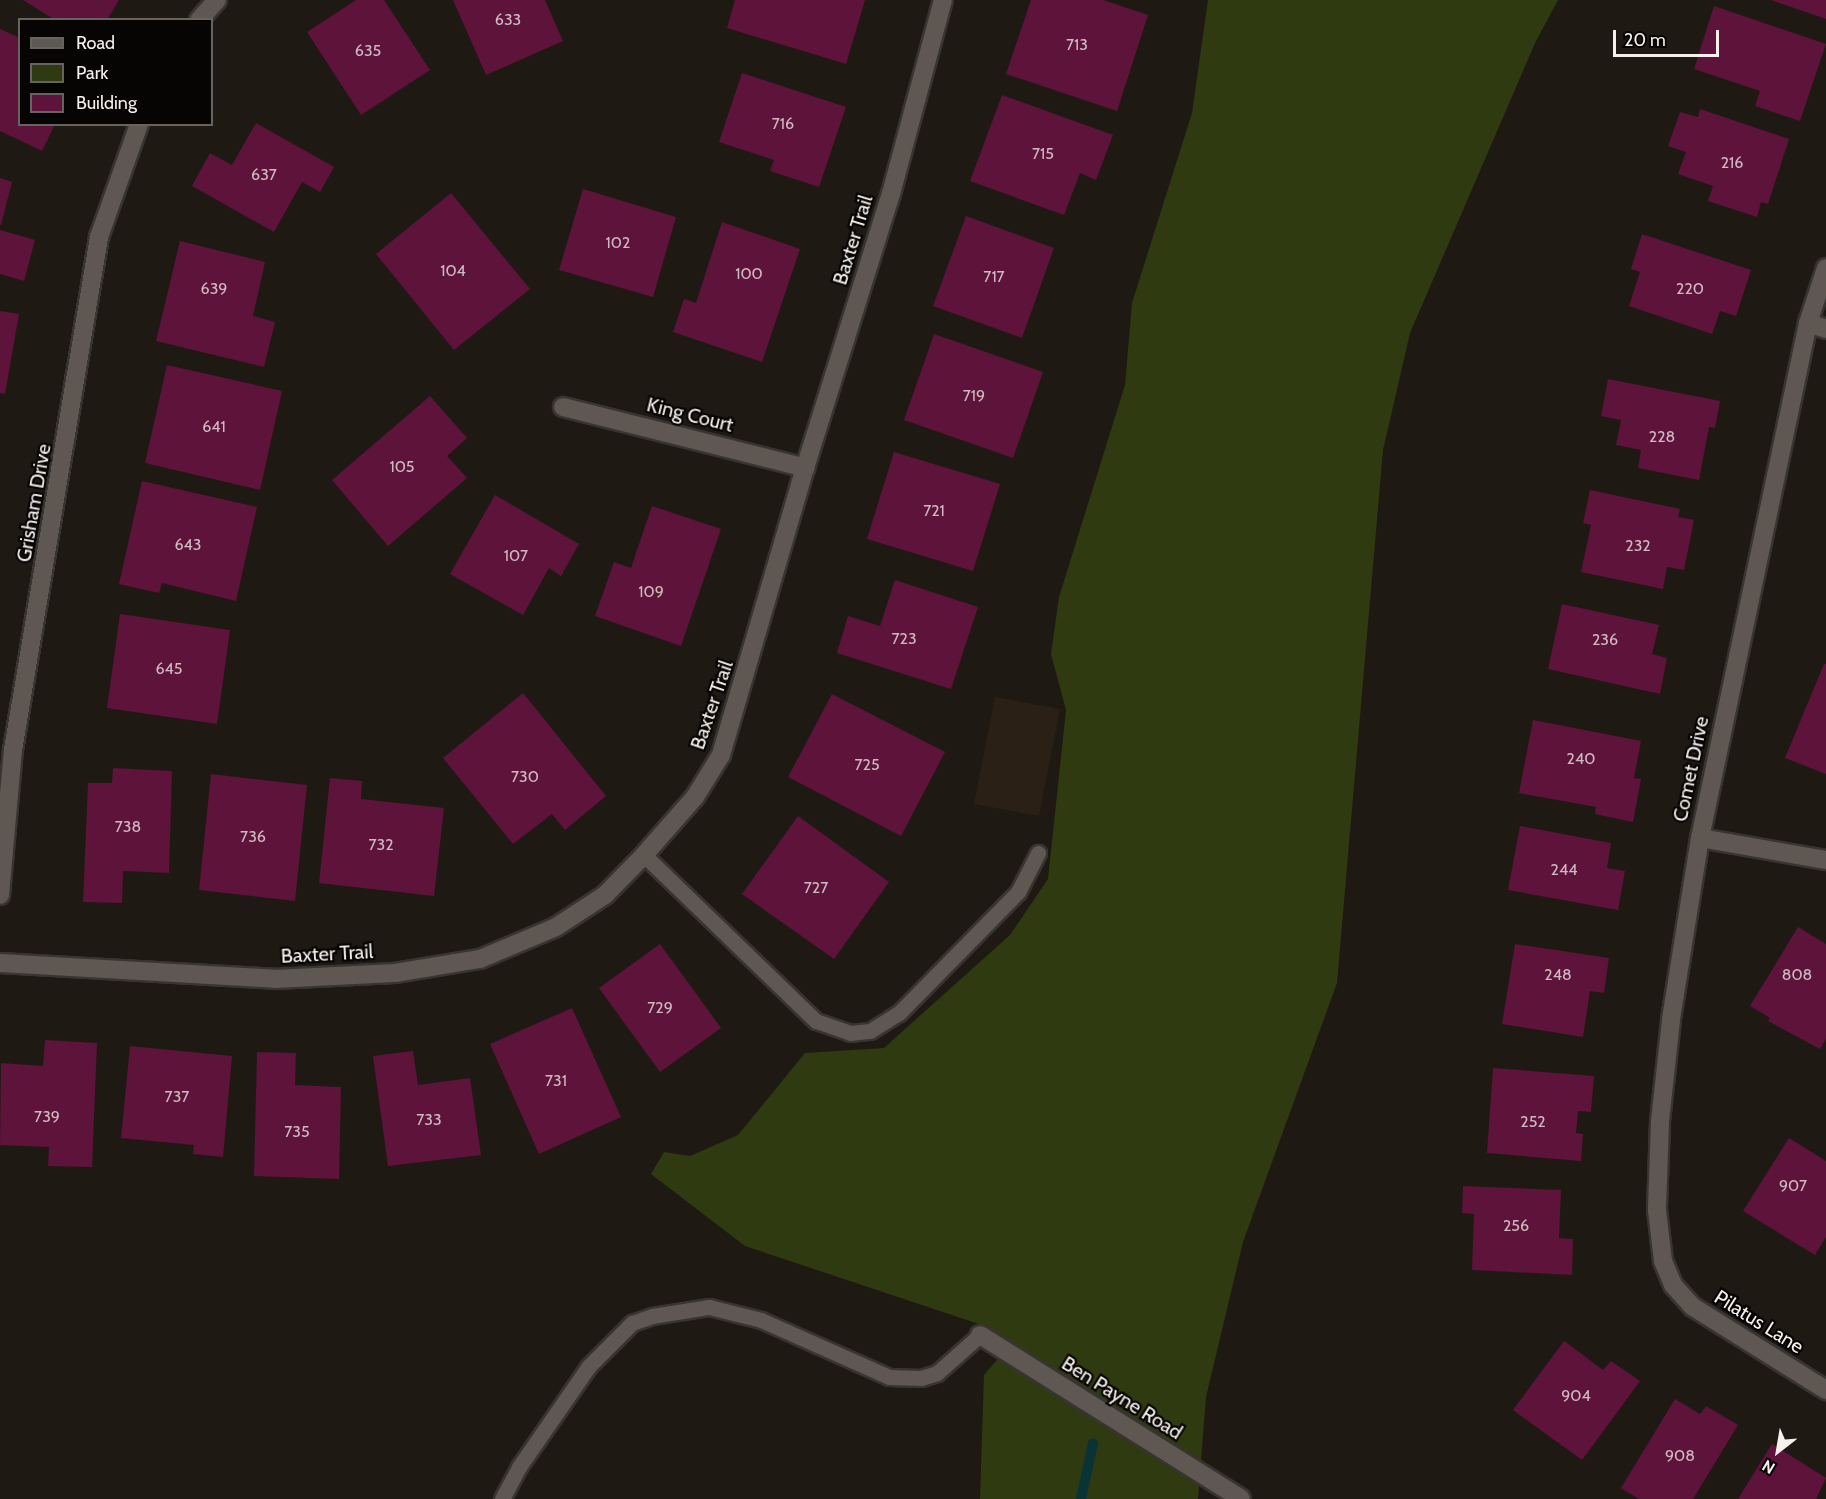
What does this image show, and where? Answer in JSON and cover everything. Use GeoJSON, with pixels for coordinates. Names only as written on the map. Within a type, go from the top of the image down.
{"type":"FeatureCollection","features":[{"type":"Feature","properties":{"kind":"street"},"geometry":{"type":"LineString","coordinates":[[201,18],[217,0]]}},
{"type":"Feature","properties":{"kind":"street","name":"Baxter Trail"},"geometry":{"type":"LineString","coordinates":[[0,963],[275,979],[395,973],[480,960],[556,927],[605,895],[695,797],[721,755],[805,468],[891,194],[943,0]]}},
{"type":"Feature","properties":{"kind":"street","name":"Grisham Drive"},"geometry":{"type":"LineString","coordinates":[[0,895],[13,750],[99,237],[138,126]]}},
{"type":"Feature","properties":{"kind":"street","name":"Comet Drive"},"geometry":{"type":"LineString","coordinates":[[1673,1285],[1663,1261],[1657,1210],[1660,1122],[1671,1020],[1700,838],[1808,323],[1826,268]]}},
{"type":"Feature","properties":{"kind":"street"},"geometry":{"type":"LineString","coordinates":[[1808,323],[1826,329]]}},
{"type":"Feature","properties":{"kind":"street","name":"King Court"},"geometry":{"type":"LineString","coordinates":[[563,407],[805,468]]}},
{"type":"Feature","properties":{"kind":"street"},"geometry":{"type":"LineString","coordinates":[[1700,838],[1826,860]]}},
{"type":"Feature","properties":{"kind":"street","name":"Pilatus Lane"},"geometry":{"type":"LineString","coordinates":[[1673,1285],[1693,1307],[1718,1325],[1826,1390]]}},
{"type":"Feature","properties":{"kind":"street","name":"Ben Payne Road"},"geometry":{"type":"LineString","coordinates":[[980,1335],[1241,1499]]}},
{"type":"Feature","properties":{"kind":"lane"},"geometry":{"type":"LineString","coordinates":[[644,855],[816,1020],[850,1033],[870,1031],[899,1013],[1018,892],[1038,853]]}},
{"type":"Feature","properties":{"kind":"lane"},"geometry":{"type":"LineString","coordinates":[[502,1499],[519,1467],[589,1366],[632,1323],[652,1316],[709,1307],[761,1320],[889,1377],[921,1378],[937,1373],[980,1335]]}},
{"type":"Feature","properties":{"kind":"shaded area"},"geometry":{"type":"Polygon","coordinates":[[[995,697],[1060,709],[1039,816],[974,804],[995,697]]]}},
{"type":"Feature","properties":{"kind":"green space"},"geometry":{"type":"Polygon","coordinates":[[[1208,0],[1558,0],[1535,43],[1410,333],[1383,450],[1337,983],[1243,1242],[1206,1397],[1198,1499],[980,1499],[984,1375],[1002,1354],[991,1328],[745,1246],[651,1174],[664,1152],[690,1156],[738,1135],[805,1053],[884,1048],[1010,935],[1048,879],[1066,710],[1051,654],[1059,597],[1125,385],[1132,303],[1192,113],[1208,0]]]}},
{"type":"Feature","properties":{"kind":"building"},"geometry":{"type":"Polygon","coordinates":[[[23,0],[119,0],[108,18],[52,18],[23,0]]]}},
{"type":"Feature","properties":{"kind":"building"},"geometry":{"type":"Polygon","coordinates":[[[356,0],[384,0],[430,70],[361,115],[307,32],[356,0]]]}},
{"type":"Feature","properties":{"kind":"building"},"geometry":{"type":"Polygon","coordinates":[[[453,0],[545,0],[563,41],[486,75],[453,0]]]}},
{"type":"Feature","properties":{"kind":"building"},"geometry":{"type":"Polygon","coordinates":[[[735,0],[865,0],[846,64],[727,28],[735,0]]]}},
{"type":"Feature","properties":{"kind":"building"},"geometry":{"type":"Polygon","coordinates":[[[1031,0],[1103,0],[1148,15],[1117,111],[1006,74],[1031,0]]]}},
{"type":"Feature","properties":{"kind":"building"},"geometry":{"type":"Polygon","coordinates":[[[1771,0],[1826,0],[1826,19],[1771,0]]]}},
{"type":"Feature","properties":{"kind":"building"},"geometry":{"type":"Polygon","coordinates":[[[1714,6],[1826,44],[1800,121],[1755,106],[1760,91],[1694,69],[1714,6]]]}},
{"type":"Feature","properties":{"kind":"building"},"geometry":{"type":"Polygon","coordinates":[[[0,29],[18,37],[18,126],[54,126],[42,151],[0,131],[0,29]]]}},
{"type":"Feature","properties":{"kind":"building"},"geometry":{"type":"Polygon","coordinates":[[[742,73],[846,107],[819,187],[770,171],[774,160],[719,142],[742,73]]]}},
{"type":"Feature","properties":{"kind":"building"},"geometry":{"type":"Polygon","coordinates":[[[1002,95],[1113,135],[1096,180],[1080,173],[1064,215],[970,181],[1002,95]]]}},
{"type":"Feature","properties":{"kind":"building"},"geometry":{"type":"Polygon","coordinates":[[[1700,109],[1789,139],[1768,204],[1761,202],[1757,217],[1708,201],[1713,186],[1678,174],[1686,152],[1668,146],[1680,112],[1698,117],[1700,109]]]}},
{"type":"Feature","properties":{"kind":"building"},"geometry":{"type":"Polygon","coordinates":[[[256,123],[334,167],[320,192],[302,182],[274,232],[192,186],[210,153],[232,165],[256,123]]]}},
{"type":"Feature","properties":{"kind":"building"},"geometry":{"type":"Polygon","coordinates":[[[0,178],[12,182],[1,225],[0,225],[0,178]]]}},
{"type":"Feature","properties":{"kind":"building"},"geometry":{"type":"Polygon","coordinates":[[[583,189],[676,217],[653,297],[559,270],[583,189]]]}},
{"type":"Feature","properties":{"kind":"building"},"geometry":{"type":"Polygon","coordinates":[[[451,193],[530,289],[454,350],[376,254],[451,193]]]}},
{"type":"Feature","properties":{"kind":"building"},"geometry":{"type":"Polygon","coordinates":[[[966,216],[1054,248],[1022,338],[933,306],[966,216]]]}},
{"type":"Feature","properties":{"kind":"building"},"geometry":{"type":"Polygon","coordinates":[[[722,222],[800,249],[762,362],[673,332],[684,299],[696,303],[722,222]]]}},
{"type":"Feature","properties":{"kind":"building"},"geometry":{"type":"Polygon","coordinates":[[[0,230],[35,240],[24,281],[0,274],[0,230]]]}},
{"type":"Feature","properties":{"kind":"building"},"geometry":{"type":"Polygon","coordinates":[[[1642,234],[1751,270],[1736,316],[1720,311],[1712,334],[1629,306],[1640,272],[1631,269],[1642,234]]]}},
{"type":"Feature","properties":{"kind":"building"},"geometry":{"type":"Polygon","coordinates":[[[180,241],[265,262],[253,316],[275,322],[264,367],[156,341],[180,241]]]}},
{"type":"Feature","properties":{"kind":"building"},"geometry":{"type":"Polygon","coordinates":[[[0,311],[19,314],[5,394],[0,393],[0,311]]]}},
{"type":"Feature","properties":{"kind":"building"},"geometry":{"type":"Polygon","coordinates":[[[934,334],[1043,372],[1013,458],[904,420],[934,334]]]}},
{"type":"Feature","properties":{"kind":"building"},"geometry":{"type":"Polygon","coordinates":[[[167,365],[282,391],[260,490],[145,463],[167,365]]]}},
{"type":"Feature","properties":{"kind":"building"},"geometry":{"type":"Polygon","coordinates":[[[1608,379],[1720,401],[1715,428],[1709,427],[1699,480],[1638,468],[1641,450],[1616,445],[1621,420],[1601,416],[1608,379]]]}},
{"type":"Feature","properties":{"kind":"building"},"geometry":{"type":"Polygon","coordinates":[[[430,396],[467,438],[447,456],[467,478],[388,546],[332,480],[430,396]]]}},
{"type":"Feature","properties":{"kind":"building"},"geometry":{"type":"Polygon","coordinates":[[[894,452],[1000,484],[973,571],[867,539],[894,452]]]}},
{"type":"Feature","properties":{"kind":"building"},"geometry":{"type":"Polygon","coordinates":[[[142,481],[257,507],[236,601],[162,583],[159,593],[119,584],[142,481]]]}},
{"type":"Feature","properties":{"kind":"building"},"geometry":{"type":"Polygon","coordinates":[[[1590,490],[1680,509],[1678,517],[1694,520],[1684,570],[1667,567],[1663,589],[1581,572],[1591,525],[1583,523],[1590,490]]]}},
{"type":"Feature","properties":{"kind":"building"},"geometry":{"type":"Polygon","coordinates":[[[495,495],[579,544],[561,576],[549,568],[523,615],[450,574],[495,495]]]}},
{"type":"Feature","properties":{"kind":"building"},"geometry":{"type":"Polygon","coordinates":[[[652,506],[721,529],[681,646],[595,616],[614,562],[631,568],[652,506]]]}},
{"type":"Feature","properties":{"kind":"building"},"geometry":{"type":"Polygon","coordinates":[[[895,580],[978,607],[951,689],[837,653],[848,616],[880,626],[895,580]]]}},
{"type":"Feature","properties":{"kind":"building"},"geometry":{"type":"Polygon","coordinates":[[[1562,604],[1659,625],[1652,654],[1667,658],[1660,694],[1548,669],[1562,604]]]}},
{"type":"Feature","properties":{"kind":"building"},"geometry":{"type":"Polygon","coordinates":[[[120,614],[230,630],[217,724],[107,708],[120,614]]]}},
{"type":"Feature","properties":{"kind":"building"},"geometry":{"type":"Polygon","coordinates":[[[1824,664],[1826,664],[1826,774],[1785,758],[1824,664]]]}},
{"type":"Feature","properties":{"kind":"building"},"geometry":{"type":"Polygon","coordinates":[[[523,693],[606,796],[565,830],[552,814],[513,844],[443,758],[523,693]]]}},
{"type":"Feature","properties":{"kind":"building"},"geometry":{"type":"Polygon","coordinates":[[[832,694],[945,752],[901,836],[788,777],[832,694]]]}},
{"type":"Feature","properties":{"kind":"building"},"geometry":{"type":"Polygon","coordinates":[[[1533,720],[1641,741],[1634,778],[1641,779],[1633,822],[1595,814],[1596,807],[1519,793],[1533,720]]]}},
{"type":"Feature","properties":{"kind":"building"},"geometry":{"type":"Polygon","coordinates":[[[113,768],[172,771],[169,873],[123,871],[122,903],[83,902],[88,783],[112,783],[113,768]]]}},
{"type":"Feature","properties":{"kind":"building"},"geometry":{"type":"Polygon","coordinates":[[[211,774],[307,785],[295,901],[199,890],[211,774]]]}},
{"type":"Feature","properties":{"kind":"building"},"geometry":{"type":"Polygon","coordinates":[[[330,778],[362,781],[361,799],[444,808],[434,896],[319,883],[330,778]]]}},
{"type":"Feature","properties":{"kind":"building"},"geometry":{"type":"Polygon","coordinates":[[[798,816],[889,882],[834,959],[742,894],[798,816]]]}},
{"type":"Feature","properties":{"kind":"building"},"geometry":{"type":"Polygon","coordinates":[[[1520,826],[1611,843],[1607,868],[1625,871],[1618,910],[1508,890],[1520,826]]]}},
{"type":"Feature","properties":{"kind":"building"},"geometry":{"type":"Polygon","coordinates":[[[1798,927],[1826,944],[1826,1039],[1820,1049],[1768,1021],[1770,1018],[1750,1006],[1798,927]]]}},
{"type":"Feature","properties":{"kind":"building"},"geometry":{"type":"Polygon","coordinates":[[[660,944],[721,1028],[660,1072],[599,988],[660,944]]]}},
{"type":"Feature","properties":{"kind":"building"},"geometry":{"type":"Polygon","coordinates":[[[1515,944],[1609,958],[1604,993],[1590,991],[1583,1037],[1502,1024],[1515,944]]]}},
{"type":"Feature","properties":{"kind":"building"},"geometry":{"type":"Polygon","coordinates":[[[572,1008],[621,1117],[539,1154],[490,1044],[572,1008]]]}},
{"type":"Feature","properties":{"kind":"building"},"geometry":{"type":"Polygon","coordinates":[[[45,1040],[97,1043],[92,1167],[48,1166],[49,1147],[0,1145],[1,1063],[43,1066],[45,1040]]]}},
{"type":"Feature","properties":{"kind":"building"},"geometry":{"type":"Polygon","coordinates":[[[130,1046],[232,1056],[223,1157],[193,1154],[194,1145],[121,1138],[130,1046]]]}},
{"type":"Feature","properties":{"kind":"building"},"geometry":{"type":"Polygon","coordinates":[[[413,1051],[418,1085],[470,1078],[481,1155],[388,1166],[373,1056],[413,1051]]]}},
{"type":"Feature","properties":{"kind":"building"},"geometry":{"type":"Polygon","coordinates":[[[257,1052],[296,1053],[295,1085],[341,1087],[339,1179],[254,1176],[257,1052]]]}},
{"type":"Feature","properties":{"kind":"building"},"geometry":{"type":"Polygon","coordinates":[[[1493,1068],[1594,1076],[1591,1112],[1578,1111],[1576,1133],[1583,1134],[1581,1161],[1487,1153],[1493,1068]]]}},
{"type":"Feature","properties":{"kind":"building"},"geometry":{"type":"Polygon","coordinates":[[[1789,1138],[1826,1161],[1826,1237],[1815,1255],[1743,1211],[1789,1138]]]}},
{"type":"Feature","properties":{"kind":"building"},"geometry":{"type":"Polygon","coordinates":[[[1463,1186],[1561,1190],[1559,1238],[1573,1239],[1572,1275],[1472,1270],[1474,1214],[1462,1213],[1463,1186]]]}},
{"type":"Feature","properties":{"kind":"building"},"geometry":{"type":"Polygon","coordinates":[[[1564,1341],[1603,1370],[1611,1361],[1640,1381],[1582,1460],[1513,1410],[1564,1341]]]}},
{"type":"Feature","properties":{"kind":"building"},"geometry":{"type":"Polygon","coordinates":[[[1675,1399],[1700,1414],[1706,1406],[1738,1425],[1693,1499],[1639,1499],[1621,1488],[1675,1399]]]}},
{"type":"Feature","properties":{"kind":"building"},"geometry":{"type":"Polygon","coordinates":[[[1772,1444],[1826,1478],[1816,1499],[1738,1499],[1772,1444]]]}},
{"type":"Feature","properties":{"kind":"waterway"},"geometry":{"type":"LineString","coordinates":[[1081,1499],[1093,1443]]}}]}
